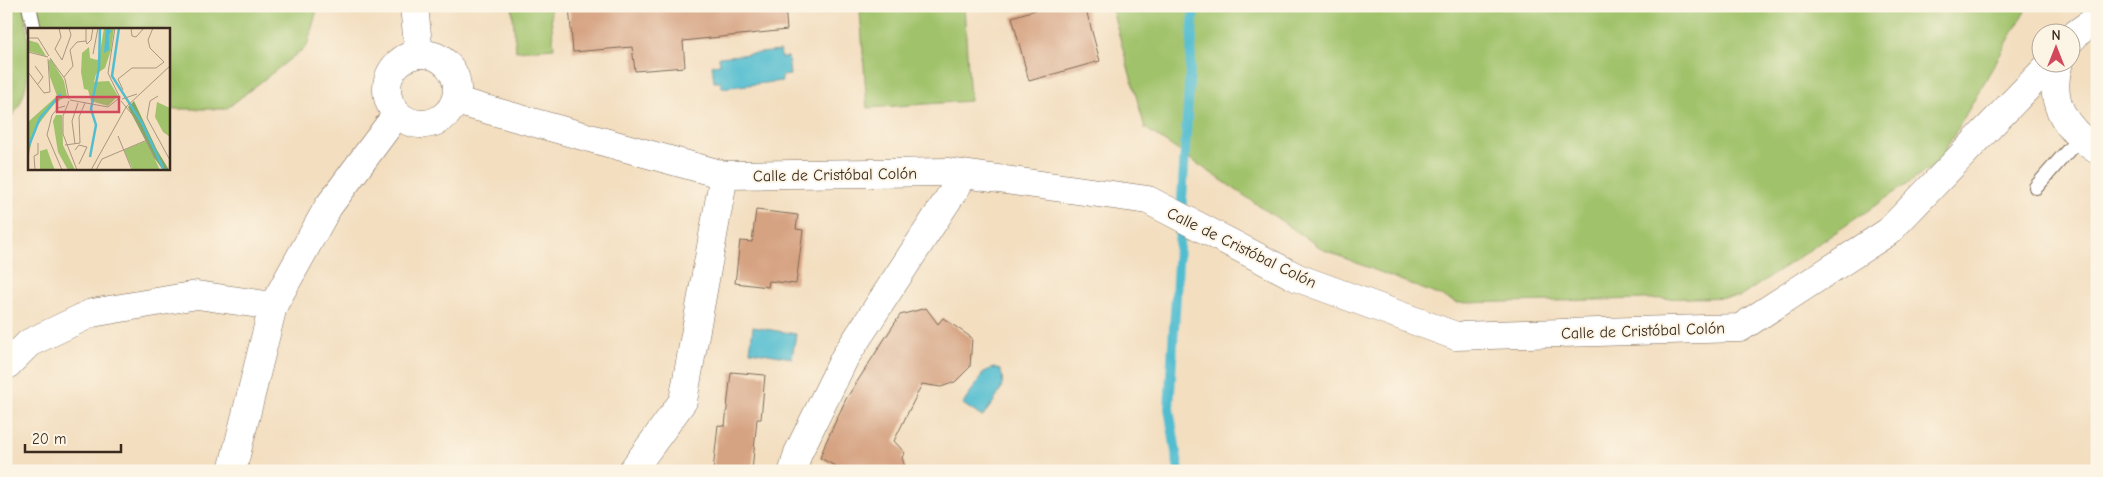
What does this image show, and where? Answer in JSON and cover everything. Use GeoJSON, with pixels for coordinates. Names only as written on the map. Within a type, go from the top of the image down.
{"type":"FeatureCollection","features":[{"type":"Feature","properties":{"kind":"street"},"geometry":{"type":"LineString","coordinates":[[414,6],[419,54]]}},
{"type":"Feature","properties":{"kind":"street"},"geometry":{"type":"LineString","coordinates":[[2080,31],[2097,19]]}},
{"type":"Feature","properties":{"kind":"street"},"geometry":{"type":"LineString","coordinates":[[419,54],[430,55],[441,59],[450,67],[456,77],[458,89],[456,101],[450,111],[441,119],[430,124],[418,125],[407,121],[397,114],[390,105],[387,94],[387,82],[391,72],[398,63],[408,57],[419,54]]}},
{"type":"Feature","properties":{"kind":"street","name":"Calle de Cristóbal Colón"},"geometry":{"type":"LineString","coordinates":[[456,101],[724,175],[949,172],[1148,200],[1298,278],[1456,336],[1740,328],[1888,232],[2042,72]]}},
{"type":"Feature","properties":{"kind":"street"},"geometry":{"type":"LineString","coordinates":[[2056,72],[2056,98],[2064,120],[2088,144]]}},
{"type":"Feature","properties":{"kind":"street"},"geometry":{"type":"LineString","coordinates":[[232,471],[273,306],[328,207],[397,114]]}},
{"type":"Feature","properties":{"kind":"street"},"geometry":{"type":"LineString","coordinates":[[794,471],[798,453],[845,357],[964,174]]}},
{"type":"Feature","properties":{"kind":"street"},"geometry":{"type":"LineString","coordinates":[[632,471],[683,400],[724,175]]}},
{"type":"Feature","properties":{"kind":"street"},"geometry":{"type":"LineString","coordinates":[[6,366],[29,343],[92,313],[197,295],[273,306]]}},
{"type":"Feature","properties":{"kind":"lane"},"geometry":{"type":"LineString","coordinates":[[29,6],[34,28]]}},
{"type":"Feature","properties":{"kind":"lane"},"geometry":{"type":"LineString","coordinates":[[2036,187],[2088,144]]}},
{"type":"Feature","properties":{"kind":"green space"},"geometry":{"type":"Polygon","coordinates":[[[6,6],[25,6],[28,36],[28,68],[22,98],[16,111],[6,122],[6,6]]]}},
{"type":"Feature","properties":{"kind":"green space"},"geometry":{"type":"Polygon","coordinates":[[[34,6],[318,6],[307,46],[226,109],[170,109],[170,28],[39,28],[34,6]]]}},
{"type":"Feature","properties":{"kind":"green space"},"geometry":{"type":"Polygon","coordinates":[[[512,6],[550,6],[554,48],[516,51],[512,6]]]}},
{"type":"Feature","properties":{"kind":"green space"},"geometry":{"type":"Polygon","coordinates":[[[964,6],[970,101],[867,108],[860,11],[964,6]]]}},
{"type":"Feature","properties":{"kind":"green space"},"geometry":{"type":"Polygon","coordinates":[[[1111,6],[2028,6],[1938,163],[1740,297],[1458,303],[1324,250],[1145,128],[1111,6]]]}},
{"type":"Feature","properties":{"kind":"water"},"geometry":{"type":"Polygon","coordinates":[[[780,51],[781,58],[788,57],[790,75],[782,76],[782,81],[722,88],[721,82],[714,82],[712,65],[720,64],[719,57],[780,51]]]}},
{"type":"Feature","properties":{"kind":"water"},"geometry":{"type":"Polygon","coordinates":[[[753,327],[796,334],[792,358],[750,351],[753,327]]]}},
{"type":"Feature","properties":{"kind":"water"},"geometry":{"type":"Polygon","coordinates":[[[993,368],[1000,370],[1002,376],[1001,389],[982,417],[963,404],[984,372],[993,368]]]}},
{"type":"Feature","properties":{"kind":"building"},"geometry":{"type":"Polygon","coordinates":[[[569,6],[785,6],[787,30],[683,41],[685,67],[635,71],[632,47],[573,52],[569,6]]]}},
{"type":"Feature","properties":{"kind":"building"},"geometry":{"type":"Polygon","coordinates":[[[1048,6],[1085,6],[1100,61],[1029,81],[1012,17],[1048,6]]]}},
{"type":"Feature","properties":{"kind":"building"},"geometry":{"type":"Polygon","coordinates":[[[756,210],[798,215],[796,229],[803,230],[796,284],[769,281],[768,287],[735,283],[740,241],[752,242],[756,210]]]}},
{"type":"Feature","properties":{"kind":"building"},"geometry":{"type":"Polygon","coordinates":[[[926,308],[938,324],[943,318],[972,338],[970,367],[955,382],[941,387],[922,384],[894,441],[905,453],[902,457],[906,471],[845,471],[820,458],[846,399],[900,315],[926,308]]]}},
{"type":"Feature","properties":{"kind":"building"},"geometry":{"type":"Polygon","coordinates":[[[731,372],[765,375],[761,419],[757,419],[752,471],[713,471],[718,425],[725,426],[731,372]]]}},
{"type":"Feature","properties":{"kind":"waterway"},"geometry":{"type":"LineString","coordinates":[[1179,471],[1169,408],[1194,6]]}}]}
